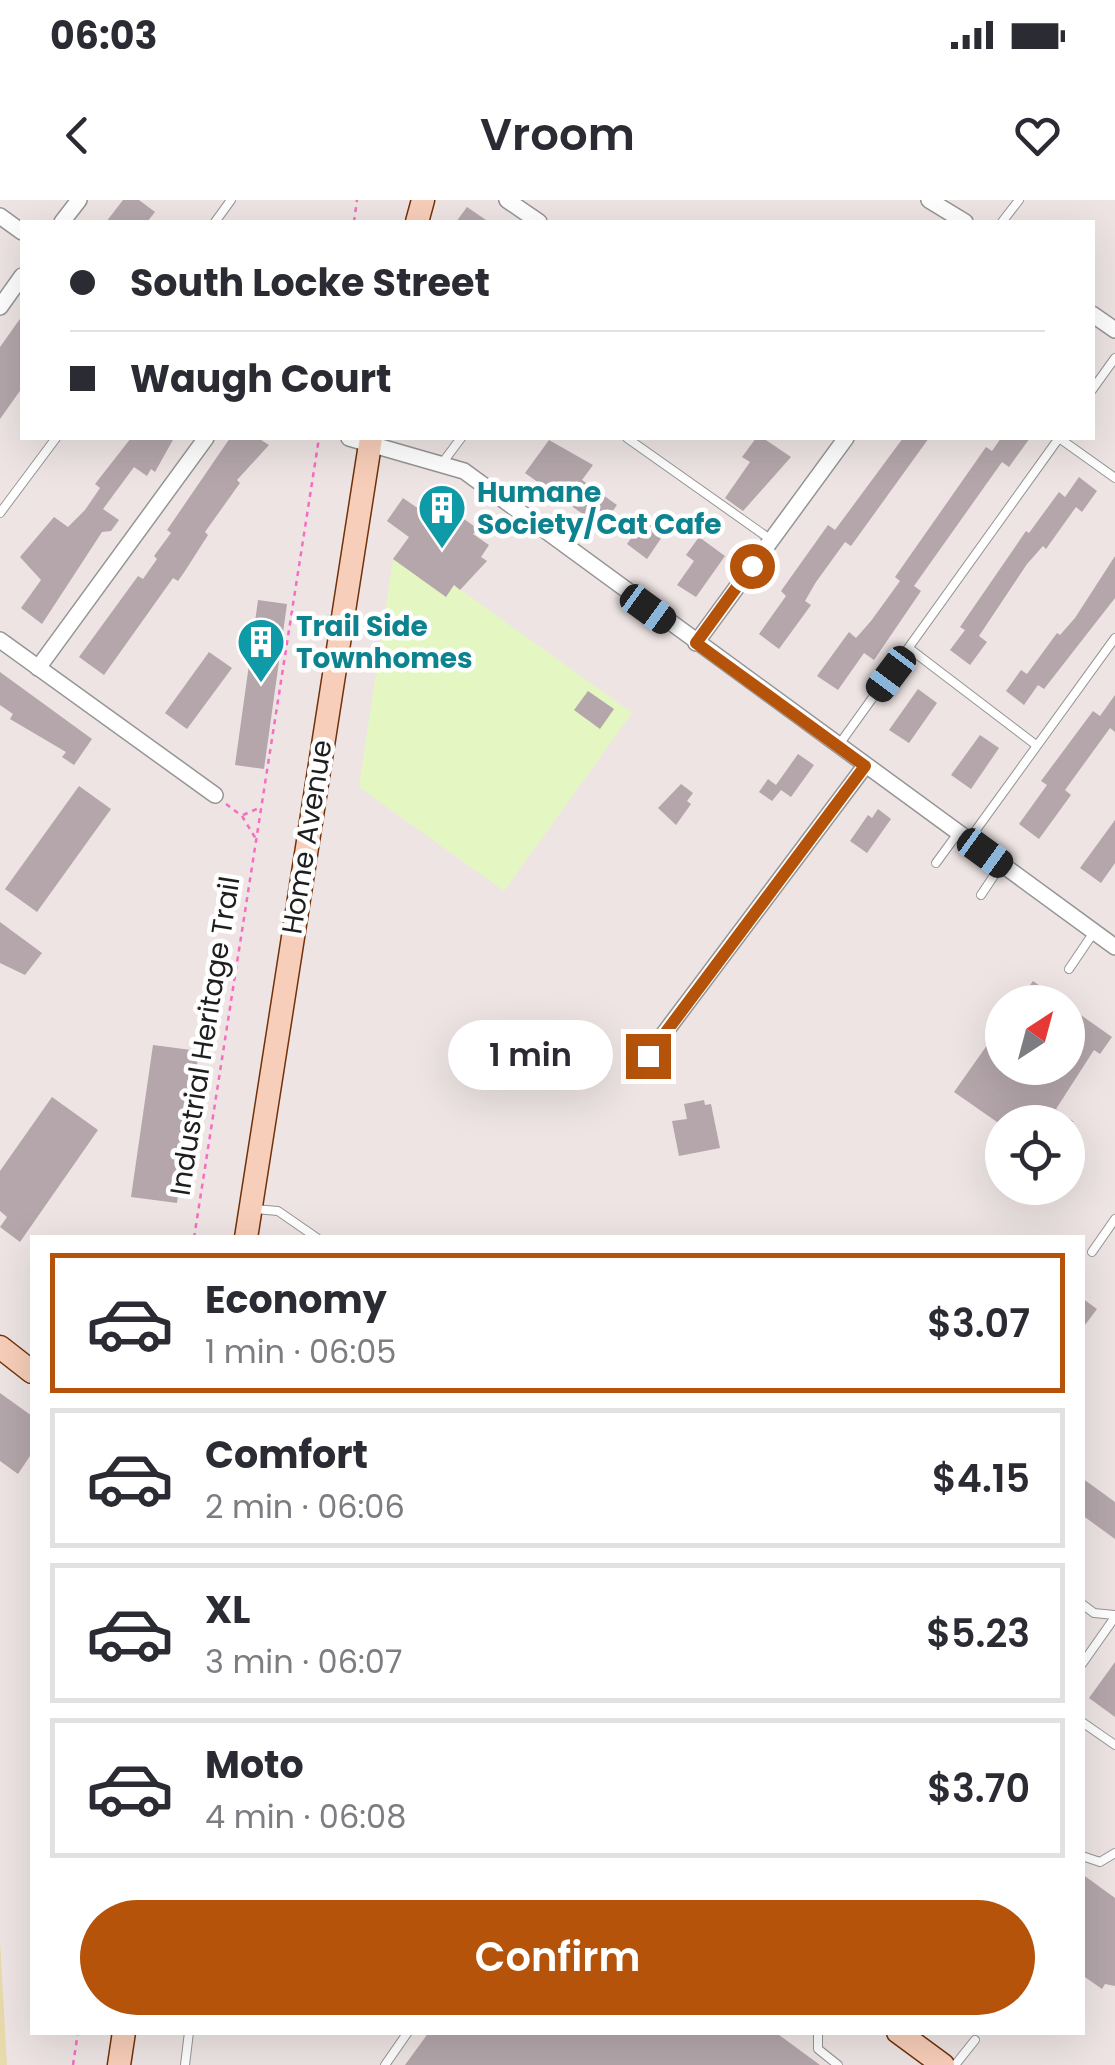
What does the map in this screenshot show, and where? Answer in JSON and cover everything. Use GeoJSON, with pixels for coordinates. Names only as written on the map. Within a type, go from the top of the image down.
{"type":"FeatureCollection","features":[{"type":"Feature","properties":{"kind":"main road","name":"Home Avenue"},"geometry":{"type":"LineString","coordinates":[[247,1235],[363,440]]}},
{"type":"Feature","properties":{"kind":"main road"},"geometry":{"type":"LineString","coordinates":[[0,1348],[30,1370]]}},
{"type":"Feature","properties":{"kind":"main road"},"geometry":{"type":"LineString","coordinates":[[120,2065],[124,2035]]}},
{"type":"Feature","properties":{"kind":"main road"},"geometry":{"type":"LineString","coordinates":[[902,2035],[943,2065]]}},
{"type":"Feature","properties":{"kind":"street"},"geometry":{"type":"LineString","coordinates":[[507,200],[535,220]]}},
{"type":"Feature","properties":{"kind":"street"},"geometry":{"type":"LineString","coordinates":[[929,200],[961,220]]}},
{"type":"Feature","properties":{"kind":"street"},"geometry":{"type":"LineString","coordinates":[[0,307],[20,279]]}},
{"type":"Feature","properties":{"kind":"street"},"geometry":{"type":"LineString","coordinates":[[38,668],[205,440]]}},
{"type":"Feature","properties":{"kind":"street"},"geometry":{"type":"LineString","coordinates":[[363,440],[464,471],[624,584],[648,609],[1001,865],[1094,932],[1113,941]]}},
{"type":"Feature","properties":{"kind":"street"},"geometry":{"type":"LineString","coordinates":[[696,643],[841,440]]}},
{"type":"Feature","properties":{"kind":"street"},"geometry":{"type":"LineString","coordinates":[[0,640],[215,795]]}},
{"type":"Feature","properties":{"kind":"street"},"geometry":{"type":"LineString","coordinates":[[648,1056],[865,766]]}},
{"type":"Feature","properties":{"kind":"lane"},"geometry":{"type":"LineString","coordinates":[[1004,220],[1019,200]]}},
{"type":"Feature","properties":{"kind":"lane"},"geometry":{"type":"LineString","coordinates":[[1095,386],[1115,358]]}},
{"type":"Feature","properties":{"kind":"lane"},"geometry":{"type":"LineString","coordinates":[[0,513],[55,440]]}},
{"type":"Feature","properties":{"kind":"lane"},"geometry":{"type":"LineString","coordinates":[[444,462],[460,440]]}},
{"type":"Feature","properties":{"kind":"lane"},"geometry":{"type":"LineString","coordinates":[[630,440],[770,540]]}},
{"type":"Feature","properties":{"kind":"lane"},"geometry":{"type":"LineString","coordinates":[[838,746],[1058,440]]}},
{"type":"Feature","properties":{"kind":"lane"},"geometry":{"type":"LineString","coordinates":[[1062,440],[1115,478]]}},
{"type":"Feature","properties":{"kind":"lane"},"geometry":{"type":"LineString","coordinates":[[936,863],[963,837],[1115,638]]}},
{"type":"Feature","properties":{"kind":"lane"},"geometry":{"type":"LineString","coordinates":[[910,649],[1036,744]]}},
{"type":"Feature","properties":{"kind":"lane"},"geometry":{"type":"LineString","coordinates":[[980,895],[1001,865]]}},
{"type":"Feature","properties":{"kind":"lane"},"geometry":{"type":"LineString","coordinates":[[1068,969],[1094,932]]}},
{"type":"Feature","properties":{"kind":"lane"},"geometry":{"type":"LineString","coordinates":[[251,1209],[278,1211],[313,1235]]}},
{"type":"Feature","properties":{"kind":"lane"},"geometry":{"type":"LineString","coordinates":[[1092,1252],[1115,1220]]}},
{"type":"Feature","properties":{"kind":"lane"},"geometry":{"type":"LineString","coordinates":[[1085,1606],[1094,1613],[1115,1616],[1085,1660]]}},
{"type":"Feature","properties":{"kind":"lane"},"geometry":{"type":"LineString","coordinates":[[1085,1724],[1115,1746]]}},
{"type":"Feature","properties":{"kind":"lane"},"geometry":{"type":"LineString","coordinates":[[1085,1857],[1100,1862],[1115,1853]]}},
{"type":"Feature","properties":{"kind":"lane"},"geometry":{"type":"LineString","coordinates":[[185,2065],[189,2035]]}},
{"type":"Feature","properties":{"kind":"lane"},"geometry":{"type":"LineString","coordinates":[[385,2065],[406,2035]]}},
{"type":"Feature","properties":{"kind":"lane"},"geometry":{"type":"LineString","coordinates":[[818,2035],[818,2050],[838,2065]]}},
{"type":"Feature","properties":{"kind":"lane"},"geometry":{"type":"LineString","coordinates":[[956,2065],[974,2040]]}},
{"type":"Feature","properties":{"kind":"path","name":"Industrial Heritage Trail"},"geometry":{"type":"LineString","coordinates":[[194,1235],[319,440]]}},
{"type":"Feature","properties":{"kind":"path","name":"Industrial Heritage Trail"},"geometry":{"type":"LineString","coordinates":[[215,795],[242,816],[256,840]]}},
{"type":"Feature","properties":{"kind":"path"},"geometry":{"type":"LineString","coordinates":[[242,816],[262,807]]}},
{"type":"Feature","properties":{"kind":"path"},"geometry":{"type":"LineString","coordinates":[[73,2065],[78,2035]]}},
{"type":"Feature","properties":{"kind":"shaded area"},"geometry":{"type":"Polygon","coordinates":[[[0,1941],[7,2065],[0,2065],[0,1941]]]}},
{"type":"Feature","properties":{"kind":"green space"},"geometry":{"type":"Polygon","coordinates":[[[393,559],[445,596],[454,585],[632,713],[504,891],[359,787],[393,559]]]}},
{"type":"Feature","properties":{"kind":"building"},"geometry":{"type":"Polygon","coordinates":[[[123,200],[139,200],[155,212],[149,220],[108,220],[123,200]]]}},
{"type":"Feature","properties":{"kind":"building"},"geometry":{"type":"Polygon","coordinates":[[[467,207],[486,220],[457,220],[467,207]]]}},
{"type":"Feature","properties":{"kind":"building"},"geometry":{"type":"Polygon","coordinates":[[[20,319],[20,391],[0,419],[0,347],[20,319]]]}},
{"type":"Feature","properties":{"kind":"building"},"geometry":{"type":"Polygon","coordinates":[[[129,440],[173,440],[155,472],[151,469],[147,476],[134,467],[103,509],[119,520],[111,531],[102,532],[42,624],[21,608],[41,580],[20,557],[54,517],[68,527],[100,488],[95,484],[129,440]]]}},
{"type":"Feature","properties":{"kind":"building"},"geometry":{"type":"Polygon","coordinates":[[[229,440],[261,440],[269,445],[237,480],[240,483],[205,532],[208,535],[185,571],[178,581],[173,578],[104,675],[79,657],[138,576],[143,579],[157,559],[154,556],[171,533],[167,530],[229,440]]]}},
{"type":"Feature","properties":{"kind":"building"},"geometry":{"type":"Polygon","coordinates":[[[549,440],[593,465],[582,480],[617,505],[601,527],[525,473],[549,440]]]}},
{"type":"Feature","properties":{"kind":"building"},"geometry":{"type":"Polygon","coordinates":[[[755,440],[766,440],[791,457],[743,511],[725,498],[750,462],[742,457],[755,440]]]}},
{"type":"Feature","properties":{"kind":"building"},"geometry":{"type":"Polygon","coordinates":[[[902,440],[928,440],[851,546],[845,542],[816,582],[805,601],[811,605],[779,649],[759,634],[786,596],[781,591],[828,525],[835,530],[902,440]]]}},
{"type":"Feature","properties":{"kind":"building"},"geometry":{"type":"Polygon","coordinates":[[[1000,440],[1029,440],[1009,467],[1002,462],[914,586],[921,591],[874,660],[864,653],[838,690],[817,676],[849,632],[856,638],[871,621],[900,581],[895,577],[986,447],[992,451],[1000,440]]]}},
{"type":"Feature","properties":{"kind":"building"},"geometry":{"type":"Polygon","coordinates":[[[1079,477],[1097,491],[1082,512],[1076,507],[1046,549],[1043,546],[1027,564],[979,636],[987,642],[970,665],[950,650],[965,630],[960,627],[1026,531],[1029,533],[1059,492],[1065,497],[1079,477]]]}},
{"type":"Feature","properties":{"kind":"building","name":"Humane Society/Cat Cafe"},"geometry":{"type":"Polygon","coordinates":[[[403,498],[419,509],[426,500],[442,511],[446,506],[478,529],[473,534],[489,545],[481,557],[487,561],[460,590],[454,585],[446,597],[393,559],[409,537],[387,521],[403,498]]]}},
{"type":"Feature","properties":{"kind":"building"},"geometry":{"type":"Polygon","coordinates":[[[644,520],[664,534],[647,559],[627,544],[644,520]]]}},
{"type":"Feature","properties":{"kind":"building"},"geometry":{"type":"Polygon","coordinates":[[[699,537],[725,556],[696,597],[677,585],[694,561],[686,555],[699,537]]]}},
{"type":"Feature","properties":{"kind":"building"},"geometry":{"type":"Polygon","coordinates":[[[1115,556],[1115,598],[1044,689],[1038,685],[1024,705],[1006,691],[1021,670],[1027,674],[1057,633],[1060,635],[1075,618],[1115,556]]]}},
{"type":"Feature","properties":{"kind":"building","name":"Trail Side Townhomes"},"geometry":{"type":"Polygon","coordinates":[[[258,600],[287,604],[264,769],[235,765],[258,600]]]}},
{"type":"Feature","properties":{"kind":"building"},"geometry":{"type":"Polygon","coordinates":[[[209,652],[232,668],[187,729],[165,713],[209,652]]]}},
{"type":"Feature","properties":{"kind":"building"},"geometry":{"type":"Polygon","coordinates":[[[0,672],[92,739],[74,765],[62,757],[66,752],[10,719],[13,714],[0,705],[0,672]]]}},
{"type":"Feature","properties":{"kind":"building"},"geometry":{"type":"Polygon","coordinates":[[[918,689],[937,703],[909,743],[889,730],[918,689]]]}},
{"type":"Feature","properties":{"kind":"building"},"geometry":{"type":"Polygon","coordinates":[[[588,691],[614,709],[600,729],[574,710],[588,691]]]}},
{"type":"Feature","properties":{"kind":"building"},"geometry":{"type":"Polygon","coordinates":[[[1115,695],[1115,732],[1110,728],[1065,790],[1071,795],[1039,839],[1019,824],[1047,785],[1041,781],[1093,711],[1100,716],[1115,695]]]}},
{"type":"Feature","properties":{"kind":"building"},"geometry":{"type":"Polygon","coordinates":[[[980,735],[999,748],[971,789],[951,775],[980,735]]]}},
{"type":"Feature","properties":{"kind":"building"},"geometry":{"type":"Polygon","coordinates":[[[798,754],[814,765],[791,797],[781,790],[772,801],[759,792],[768,779],[776,785],[798,754]]]}},
{"type":"Feature","properties":{"kind":"building"},"geometry":{"type":"Polygon","coordinates":[[[681,784],[693,793],[687,801],[691,804],[676,825],[658,808],[681,784]]]}},
{"type":"Feature","properties":{"kind":"building"},"geometry":{"type":"Polygon","coordinates":[[[79,786],[111,809],[37,912],[5,889],[79,786]]]}},
{"type":"Feature","properties":{"kind":"building"},"geometry":{"type":"Polygon","coordinates":[[[878,809],[891,819],[867,853],[850,841],[868,815],[872,818],[878,809]]]}},
{"type":"Feature","properties":{"kind":"building"},"geometry":{"type":"Polygon","coordinates":[[[1115,820],[1115,863],[1101,883],[1080,868],[1115,820]]]}},
{"type":"Feature","properties":{"kind":"building"},"geometry":{"type":"Polygon","coordinates":[[[0,922],[42,953],[25,975],[0,963],[0,922]]]}},
{"type":"Feature","properties":{"kind":"building"},"geometry":{"type":"Polygon","coordinates":[[[1085,1018],[1112,1037],[1100,1054],[1094,1050],[1085,1064],[1085,1018]]]}},
{"type":"Feature","properties":{"kind":"building"},"geometry":{"type":"Polygon","coordinates":[[[153,1045],[199,1051],[177,1203],[131,1197],[153,1045]]]}},
{"type":"Feature","properties":{"kind":"building"},"geometry":{"type":"Polygon","coordinates":[[[985,1048],[985,1085],[1071,1085],[1059,1105],[985,1105],[985,1114],[954,1092],[985,1048]]]}},
{"type":"Feature","properties":{"kind":"building"},"geometry":{"type":"Polygon","coordinates":[[[52,1097],[98,1130],[20,1242],[0,1227],[7,1217],[0,1211],[0,1171],[52,1097]]]}},
{"type":"Feature","properties":{"kind":"building"},"geometry":{"type":"Polygon","coordinates":[[[704,1100],[705,1105],[711,1104],[720,1148],[679,1156],[672,1121],[687,1119],[684,1104],[704,1100]]]}},
{"type":"Feature","properties":{"kind":"building"},"geometry":{"type":"Polygon","coordinates":[[[1085,1300],[1097,1309],[1085,1325],[1085,1300]]]}},
{"type":"Feature","properties":{"kind":"building"},"geometry":{"type":"Polygon","coordinates":[[[0,1393],[30,1415],[30,1456],[18,1474],[0,1461],[0,1393]]]}},
{"type":"Feature","properties":{"kind":"building"},"geometry":{"type":"Polygon","coordinates":[[[1085,1480],[1115,1502],[1115,1539],[1085,1517],[1085,1480]]]}},
{"type":"Feature","properties":{"kind":"building"},"geometry":{"type":"Polygon","coordinates":[[[1115,1662],[1115,1717],[1089,1698],[1115,1662]]]}},
{"type":"Feature","properties":{"kind":"building"},"geometry":{"type":"Polygon","coordinates":[[[1085,1876],[1115,1898],[1115,1986],[1105,1984],[1102,1989],[1085,1977],[1085,1876]]]}},
{"type":"Feature","properties":{"kind":"building"},"geometry":{"type":"Polygon","coordinates":[[[427,2035],[779,2035],[820,2065],[405,2065],[427,2035]]]}},
{"type":"Feature","properties":{"kind":"place","name":"Humane Society/Cat Cafe"},"geometry":{"type":"Point","coordinates":[442,550]}},
{"type":"Feature","properties":{"kind":"place","name":"Trail Side Townhomes"},"geometry":{"type":"Point","coordinates":[261,684]}},
{"type":"Feature","properties":{"kind":"route"},"geometry":{"type":"LineString","coordinates":[[648,1056],[865,766],[696,643],[752,566]]}}]}
